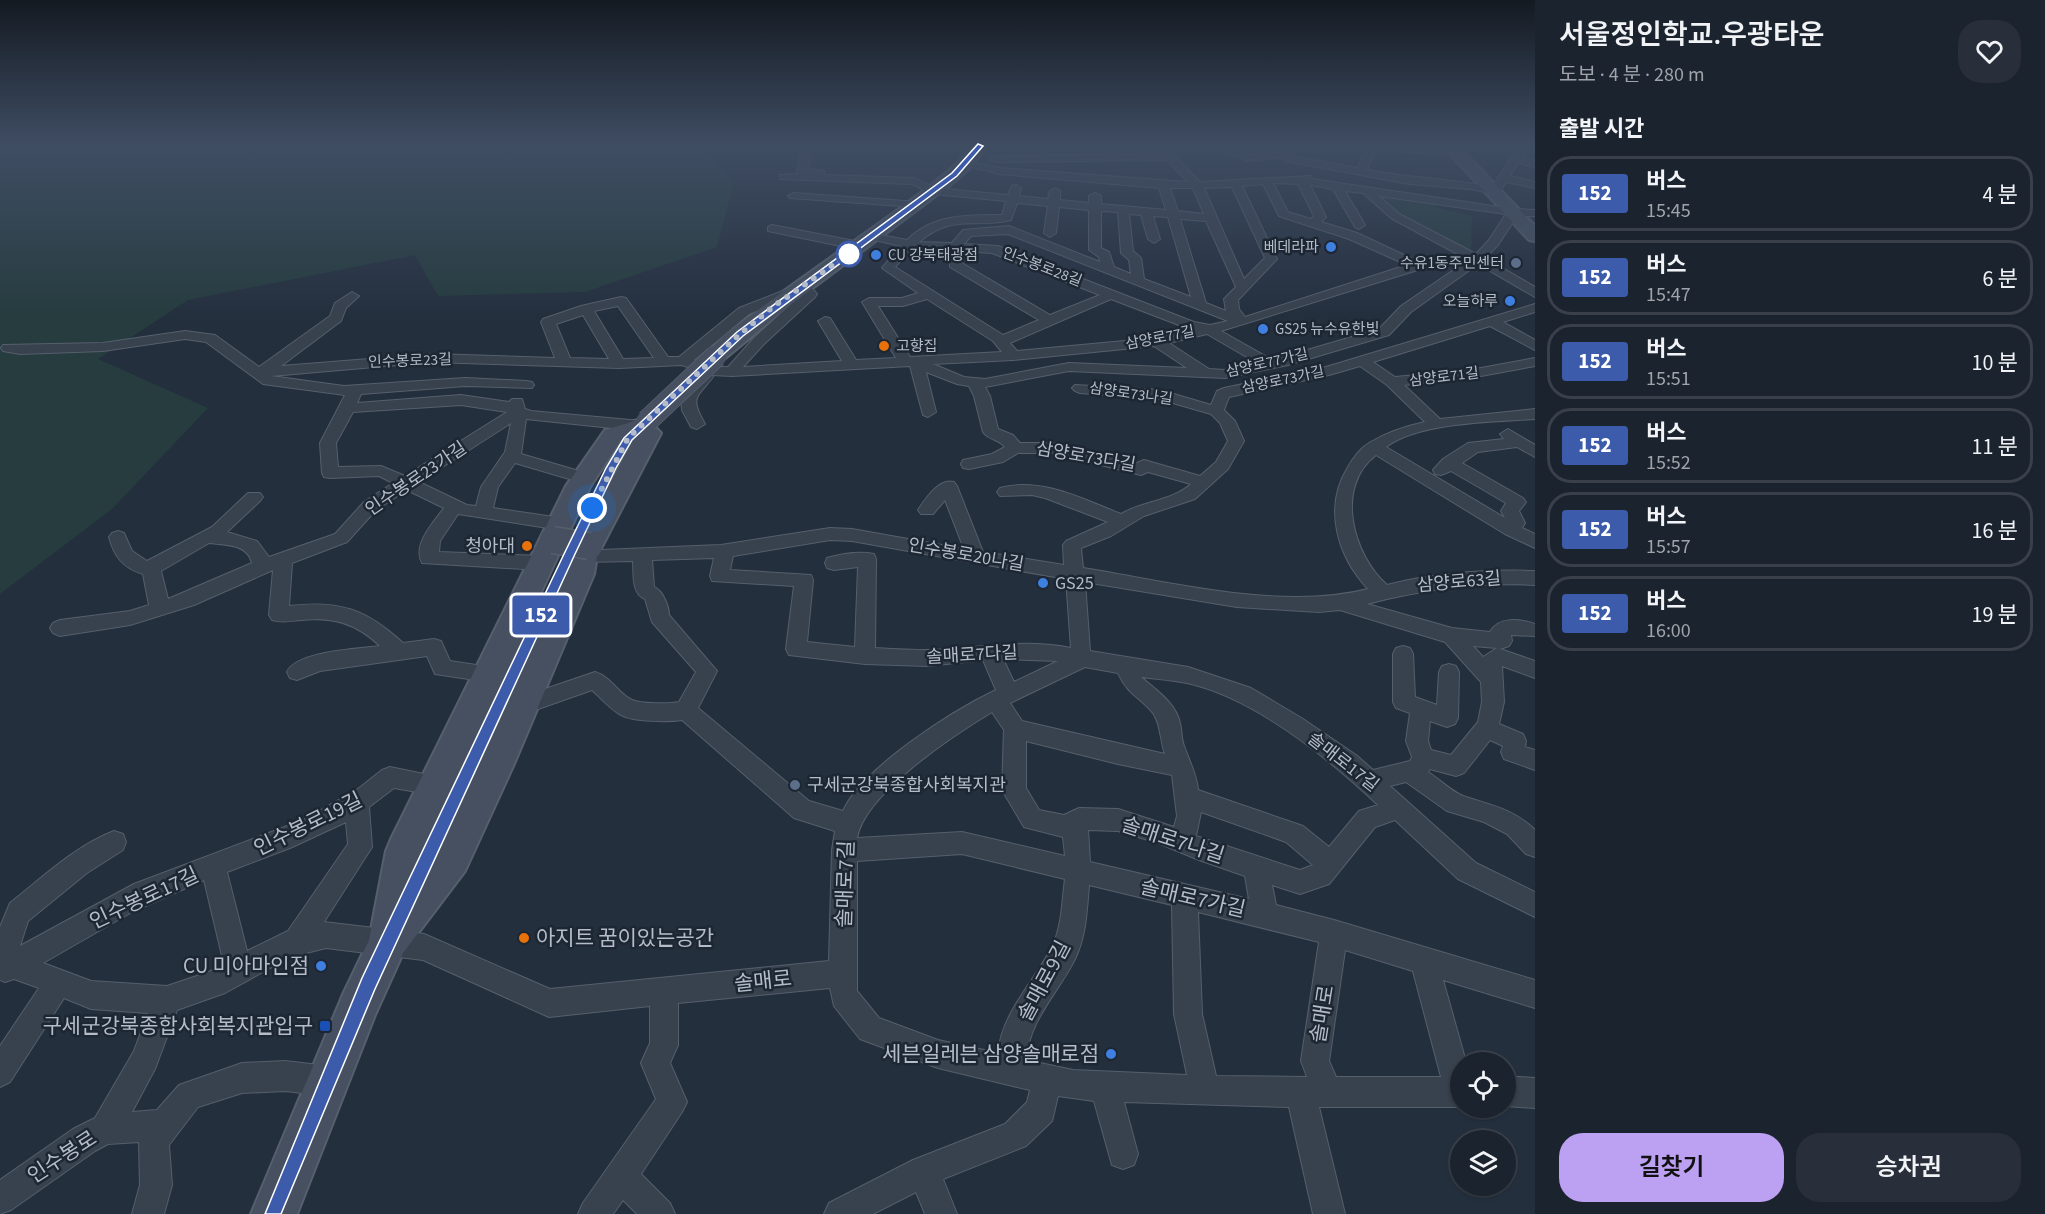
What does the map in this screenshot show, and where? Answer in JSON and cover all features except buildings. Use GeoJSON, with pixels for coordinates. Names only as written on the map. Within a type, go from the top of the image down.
{"type":"FeatureCollection","features":[{"type":"Feature","properties":{"kind":"main road"},"geometry":{"type":"LineString","coordinates":[[1511,203],[1513,212],[1535,236]]}},
{"type":"Feature","properties":{"kind":"main road"},"geometry":{"type":"LineString","coordinates":[[274,1214],[388,941],[611,468],[628,438],[644,423],[722,368],[765,313],[915,204]]}},
{"type":"Feature","properties":{"kind":"main road"},"geometry":{"type":"LineString","coordinates":[[388,941],[404,851],[552,542],[584,478],[613,435],[644,423]]}},
{"type":"Feature","properties":{"kind":"main road"},"geometry":{"type":"LineString","coordinates":[[388,941],[452,859],[580,574],[587,551],[649,433],[644,423]]}},
{"type":"Feature","properties":{"kind":"main road"},"geometry":{"type":"LineString","coordinates":[[552,542],[587,551]]}},
{"type":"Feature","properties":{"kind":"street"},"geometry":{"type":"LineString","coordinates":[[905,203],[915,204]]}},
{"type":"Feature","properties":{"kind":"street"},"geometry":{"type":"LineString","coordinates":[[1012,203],[1007,218],[946,220],[935,224],[907,244],[888,268],[1002,341],[1013,356]]}},
{"type":"Feature","properties":{"kind":"street"},"geometry":{"type":"LineString","coordinates":[[1050,203],[1210,218]]}},
{"type":"Feature","properties":{"kind":"street"},"geometry":{"type":"LineString","coordinates":[[1050,233],[1054,203]]}},
{"type":"Feature","properties":{"kind":"street"},"geometry":{"type":"LineString","coordinates":[[1094,203],[1095,250],[1105,255],[1114,270]]}},
{"type":"Feature","properties":{"kind":"street"},"geometry":{"type":"LineString","coordinates":[[1169,203],[1200,304]]}},
{"type":"Feature","properties":{"kind":"street"},"geometry":{"type":"LineString","coordinates":[[1204,203],[1242,288]]}},
{"type":"Feature","properties":{"kind":"street"},"geometry":{"type":"LineString","coordinates":[[1242,322],[1232,310],[1231,299],[1271,260],[1244,203]]}},
{"type":"Feature","properties":{"kind":"street"},"geometry":{"type":"LineString","coordinates":[[1278,203],[1284,214],[1341,232],[1418,266]]}},
{"type":"Feature","properties":{"kind":"street"},"geometry":{"type":"LineString","coordinates":[[1313,203],[1320,217],[1313,223]]}},
{"type":"Feature","properties":{"kind":"street"},"geometry":{"type":"LineString","coordinates":[[1346,203],[1359,225]]}},
{"type":"Feature","properties":{"kind":"street"},"geometry":{"type":"LineString","coordinates":[[1380,203],[1395,216],[1535,293]]}},
{"type":"Feature","properties":{"kind":"street"},"geometry":{"type":"LineString","coordinates":[[1448,203],[1535,213]]}},
{"type":"Feature","properties":{"kind":"street"},"geometry":{"type":"LineString","coordinates":[[1123,210],[1127,253],[1135,258],[1138,280]]}},
{"type":"Feature","properties":{"kind":"street"},"geometry":{"type":"LineString","coordinates":[[1146,212],[1154,239]]}},
{"type":"Feature","properties":{"kind":"street"},"geometry":{"type":"LineString","coordinates":[[1476,259],[1508,225],[1513,212]]}},
{"type":"Feature","properties":{"kind":"street","name":"인수봉로28길"},"geometry":{"type":"LineString","coordinates":[[772,229],[866,241],[994,249],[1190,325],[1208,329],[1269,364]]}},
{"type":"Feature","properties":{"kind":"street"},"geometry":{"type":"LineString","coordinates":[[955,247],[967,233],[1009,230],[1242,322]]}},
{"type":"Feature","properties":{"kind":"street"},"geometry":{"type":"LineString","coordinates":[[1341,232],[1326,236],[1397,273]]}},
{"type":"Feature","properties":{"kind":"street","name":"인수봉로28길"},"geometry":{"type":"LineString","coordinates":[[955,247],[954,264],[1050,321]]}},
{"type":"Feature","properties":{"kind":"street","name":"삼양로77길"},"geometry":{"type":"LineString","coordinates":[[911,362],[1013,356],[1157,342],[1242,322],[1418,266],[1448,260],[1476,259]]}},
{"type":"Feature","properties":{"kind":"street","name":"삼양로77가길"},"geometry":{"type":"LineString","coordinates":[[911,362],[962,381],[985,383],[1069,367],[1225,374],[1384,332],[1396,322],[1403,311],[1463,271],[1476,259]]}},
{"type":"Feature","properties":{"kind":"street","name":"인수봉로28길"},"geometry":{"type":"LineString","coordinates":[[1093,286],[1114,270]]}},
{"type":"Feature","properties":{"kind":"street"},"geometry":{"type":"LineString","coordinates":[[683,361],[744,311],[803,287]]}},
{"type":"Feature","properties":{"kind":"street"},"geometry":{"type":"LineString","coordinates":[[928,294],[903,302],[869,302],[911,362],[928,412]]}},
{"type":"Feature","properties":{"kind":"street","name":"인수봉로28길"},"geometry":{"type":"LineString","coordinates":[[1002,341],[1112,294]]}},
{"type":"Feature","properties":{"kind":"street"},"geometry":{"type":"LineString","coordinates":[[256,373],[277,363],[336,318],[340,306],[352,296]]}},
{"type":"Feature","properties":{"kind":"street"},"geometry":{"type":"LineString","coordinates":[[564,361],[548,322],[586,309],[621,301],[663,362]]}},
{"type":"Feature","properties":{"kind":"street","name":"삼양로73가길"},"geometry":{"type":"LineString","coordinates":[[1216,411],[1222,394],[1229,391],[1308,376],[1535,308]]}},
{"type":"Feature","properties":{"kind":"street"},"geometry":{"type":"LineString","coordinates":[[586,309],[619,364]]}},
{"type":"Feature","properties":{"kind":"street"},"geometry":{"type":"LineString","coordinates":[[1516,313],[1535,323]]}},
{"type":"Feature","properties":{"kind":"street"},"geometry":{"type":"LineString","coordinates":[[825,321],[852,366]]}},
{"type":"Feature","properties":{"kind":"street"},"geometry":{"type":"LineString","coordinates":[[1491,321],[1535,346]]}},
{"type":"Feature","properties":{"kind":"street"},"geometry":{"type":"LineString","coordinates":[[8,348],[20,350],[92,347],[185,335],[210,338],[268,381],[355,391],[465,382],[527,385]]}},
{"type":"Feature","properties":{"kind":"street","name":"삼양로77가길"},"geometry":{"type":"LineString","coordinates":[[1157,342],[1208,374],[1229,391]]}},
{"type":"Feature","properties":{"kind":"street","name":"인수봉로23길"},"geometry":{"type":"LineString","coordinates":[[256,373],[432,358],[619,364],[683,361]]}},
{"type":"Feature","properties":{"kind":"street","name":"삼양로71길"},"geometry":{"type":"LineString","coordinates":[[1360,360],[1392,382],[1470,374],[1535,362]]}},
{"type":"Feature","properties":{"kind":"street"},"geometry":{"type":"LineString","coordinates":[[683,361],[722,368],[852,366],[911,362]]}},
{"type":"Feature","properties":{"kind":"street"},"geometry":{"type":"LineString","coordinates":[[483,513],[490,486],[511,456],[519,425],[516,403],[539,362]]}},
{"type":"Feature","properties":{"kind":"street"},"geometry":{"type":"LineString","coordinates":[[698,424],[687,408],[688,397],[696,385],[722,368]]}},
{"type":"Feature","properties":{"kind":"street"},"geometry":{"type":"LineString","coordinates":[[975,382],[982,396],[991,432],[1007,438],[1015,448]]}},
{"type":"Feature","properties":{"kind":"street"},"geometry":{"type":"LineString","coordinates":[[1392,382],[1436,424]]}},
{"type":"Feature","properties":{"kind":"street","name":"삼양로73나길"},"geometry":{"type":"LineString","coordinates":[[1080,388],[1160,395],[1216,411]]}},
{"type":"Feature","properties":{"kind":"street"},"geometry":{"type":"LineString","coordinates":[[355,391],[328,443],[330,473],[381,471],[455,506],[483,513],[552,542]]}},
{"type":"Feature","properties":{"kind":"street"},"geometry":{"type":"LineString","coordinates":[[348,408],[461,400],[505,406],[518,412],[581,421],[644,423]]}},
{"type":"Feature","properties":{"kind":"street"},"geometry":{"type":"LineString","coordinates":[[1078,657],[1080,646],[1072,545],[1105,532],[1138,512],[1190,495],[1222,465],[1236,441],[1227,421],[1216,411]]}},
{"type":"Feature","properties":{"kind":"street","name":"인수봉로23가길"},"geometry":{"type":"LineString","coordinates":[[60,628],[130,618],[188,600],[262,566],[342,538],[370,506],[518,412]]}},
{"type":"Feature","properties":{"kind":"street"},"geometry":{"type":"LineString","coordinates":[[1383,592],[1369,580],[1352,554],[1344,523],[1345,486],[1354,468],[1373,447],[1403,433],[1436,424],[1535,414]]}},
{"type":"Feature","properties":{"kind":"street"},"geometry":{"type":"LineString","coordinates":[[1490,418],[1535,452]]}},
{"type":"Feature","properties":{"kind":"street"},"geometry":{"type":"LineString","coordinates":[[1430,479],[1474,447],[1519,442]]}},
{"type":"Feature","properties":{"kind":"street"},"geometry":{"type":"LineString","coordinates":[[1373,447],[1430,479],[1510,530],[1534,541]]}},
{"type":"Feature","properties":{"kind":"street","name":"삼양로73다길"},"geometry":{"type":"LineString","coordinates":[[969,464],[997,458],[1015,448],[1053,448],[1142,470],[1144,465],[1203,482]]}},
{"type":"Feature","properties":{"kind":"street"},"geometry":{"type":"LineString","coordinates":[[511,456],[584,478]]}},
{"type":"Feature","properties":{"kind":"street"},"geometry":{"type":"LineString","coordinates":[[1449,463],[1517,502],[1510,511],[1516,524],[1510,530]]}},
{"type":"Feature","properties":{"kind":"street"},"geometry":{"type":"LineString","coordinates":[[927,510],[948,486],[976,557]]}},
{"type":"Feature","properties":{"kind":"street"},"geometry":{"type":"LineString","coordinates":[[1006,492],[1017,487],[1039,490],[1122,521]]}},
{"type":"Feature","properties":{"kind":"street"},"geometry":{"type":"LineString","coordinates":[[151,569],[218,531],[254,497]]}},
{"type":"Feature","properties":{"kind":"street"},"geometry":{"type":"LineString","coordinates":[[455,506],[431,540],[429,558],[552,542]]}},
{"type":"Feature","properties":{"kind":"street","name":"인수봉로20나길"},"geometry":{"type":"LineString","coordinates":[[587,551],[642,555],[725,550],[830,534],[852,535],[1237,600],[1319,605],[1342,603],[1383,592]]}},
{"type":"Feature","properties":{"kind":"street"},"geometry":{"type":"LineString","coordinates":[[118,537],[122,554],[132,564],[151,569]]}},
{"type":"Feature","properties":{"kind":"street"},"geometry":{"type":"LineString","coordinates":[[209,537],[244,543],[257,549],[262,566]]}},
{"type":"Feature","properties":{"kind":"street","name":"솔매로7다길"},"geometry":{"type":"LineString","coordinates":[[725,550],[718,576],[804,580],[796,649],[865,656],[928,658],[989,652],[1047,651],[1078,657]]}},
{"type":"Feature","properties":{"kind":"street"},"geometry":{"type":"LineString","coordinates":[[642,555],[645,591],[652,594],[659,609],[659,616],[707,671],[686,710]]}},
{"type":"Feature","properties":{"kind":"street"},"geometry":{"type":"LineString","coordinates":[[283,559],[279,615],[335,610],[351,615],[398,650]]}},
{"type":"Feature","properties":{"kind":"street"},"geometry":{"type":"LineString","coordinates":[[834,563],[867,559],[865,656]]}},
{"type":"Feature","properties":{"kind":"street"},"geometry":{"type":"LineString","coordinates":[[151,569],[160,608]]}},
{"type":"Feature","properties":{"kind":"street","name":"삼양로63길"},"geometry":{"type":"LineString","coordinates":[[1383,592],[1409,586],[1513,577],[1535,578]]}},
{"type":"Feature","properties":{"kind":"street"},"geometry":{"type":"LineString","coordinates":[[1342,603],[1452,636],[1502,641],[1500,632],[1508,627],[1530,630]]}},
{"type":"Feature","properties":{"kind":"street"},"geometry":{"type":"LineString","coordinates":[[1452,636],[1489,677]]}},
{"type":"Feature","properties":{"kind":"street"},"geometry":{"type":"LineString","coordinates":[[297,672],[317,663],[398,650],[434,647],[442,668],[489,674]]}},
{"type":"Feature","properties":{"kind":"street"},"geometry":{"type":"LineString","coordinates":[[989,652],[1002,697],[1016,729],[1071,741],[1124,757],[1180,766]]}},
{"type":"Feature","properties":{"kind":"street"},"geometry":{"type":"LineString","coordinates":[[1403,654],[1404,702],[1447,718],[1449,672]]}},
{"type":"Feature","properties":{"kind":"street"},"geometry":{"type":"LineString","coordinates":[[1370,781],[1416,764],[1456,766],[1487,729],[1493,704],[1489,677],[1492,660],[1498,656],[1535,670]]}},
{"type":"Feature","properties":{"kind":"street","name":"솔매로17길"},"geometry":{"type":"LineString","coordinates":[[1078,657],[1126,667],[1188,675],[1243,694],[1295,725],[1348,762],[1467,871],[1535,905]]}},
{"type":"Feature","properties":{"kind":"street","name":"솔매로7길"},"geometry":{"type":"LineString","coordinates":[[842,973],[845,835],[857,807],[899,764],[983,706],[1069,666],[1078,661],[1078,657]]}},
{"type":"Feature","properties":{"kind":"street"},"geometry":{"type":"LineString","coordinates":[[1126,667],[1133,683],[1160,706],[1169,721],[1171,741],[1186,782],[1188,816],[1182,842]]}},
{"type":"Feature","properties":{"kind":"street"},"geometry":{"type":"LineString","coordinates":[[521,706],[595,680],[628,709],[671,713],[686,710]]}},
{"type":"Feature","properties":{"kind":"street"},"geometry":{"type":"LineString","coordinates":[[1421,708],[1416,764],[1455,804],[1489,813],[1515,826],[1535,846]]}},
{"type":"Feature","properties":{"kind":"street"},"geometry":{"type":"LineString","coordinates":[[686,710],[802,810],[849,824]]}},
{"type":"Feature","properties":{"kind":"street","name":"솔매로7나길"},"geometry":{"type":"LineString","coordinates":[[1016,729],[1014,790],[1032,819],[1065,826],[1079,819],[1118,820],[1300,882],[1320,876],[1367,819],[1400,808]]}},
{"type":"Feature","properties":{"kind":"street"},"geometry":{"type":"LineString","coordinates":[[1487,729],[1515,741],[1512,752],[1535,760]]}},
{"type":"Feature","properties":{"kind":"street","name":"인수봉로19길"},"geometry":{"type":"LineString","coordinates":[[213,867],[246,855],[326,819],[376,791],[390,777],[435,785]]}},
{"type":"Feature","properties":{"kind":"street"},"geometry":{"type":"LineString","coordinates":[[1187,797],[1294,834],[1331,864]]}},
{"type":"Feature","properties":{"kind":"street"},"geometry":{"type":"LineString","coordinates":[[296,942],[360,847],[357,801]]}},
{"type":"Feature","properties":{"kind":"street","name":"솔매로9길"},"geometry":{"type":"LineString","coordinates":[[1011,1071],[1013,1047],[1023,1018],[1065,951],[1074,915],[1078,870],[1075,833],[1079,819]]}},
{"type":"Feature","properties":{"kind":"street"},"geometry":{"type":"LineString","coordinates":[[114,842],[78,865],[20,912],[6,944],[5,966],[59,982],[91,995],[167,1000],[214,983],[296,942],[326,935],[388,941]]}},
{"type":"Feature","properties":{"kind":"street","name":"솔매로7가길"},"geometry":{"type":"LineString","coordinates":[[844,850],[962,843],[1334,933],[1535,994]]}},
{"type":"Feature","properties":{"kind":"street","name":"인수봉로17길"},"geometry":{"type":"LineString","coordinates":[[5,966],[162,885],[213,867],[239,970]]}},
{"type":"Feature","properties":{"kind":"street"},"geometry":{"type":"LineString","coordinates":[[1256,868],[1265,915]]}},
{"type":"Feature","properties":{"kind":"street"},"geometry":{"type":"LineString","coordinates":[[1184,896],[1188,1014],[1196,1058],[1206,1090]]}},
{"type":"Feature","properties":{"kind":"street","name":"솔매로"},"geometry":{"type":"LineString","coordinates":[[1329,1214],[1314,1093],[1315,1061],[1334,933]]}},
{"type":"Feature","properties":{"kind":"street","name":"솔매로"},"geometry":{"type":"LineString","coordinates":[[388,941],[424,947],[549,1003],[842,973]]}},
{"type":"Feature","properties":{"kind":"street"},"geometry":{"type":"LineString","coordinates":[[1424,960],[1450,1055]]}},
{"type":"Feature","properties":{"kind":"street"},"geometry":{"type":"LineString","coordinates":[[842,973],[844,996],[870,1029],[938,1054],[1073,1085],[1314,1093],[1450,1092]]}},
{"type":"Feature","properties":{"kind":"street"},"geometry":{"type":"LineString","coordinates":[[0,1072],[59,982]]}},
{"type":"Feature","properties":{"kind":"street"},"geometry":{"type":"LineString","coordinates":[[594,1214],[672,1102],[656,1063],[664,1045],[664,991]]}},
{"type":"Feature","properties":{"kind":"street"},"geometry":{"type":"LineString","coordinates":[[106,1129],[145,1059],[167,1000]]}},
{"type":"Feature","properties":{"kind":"street"},"geometry":{"type":"LineString","coordinates":[[148,1214],[156,1185],[154,1143],[164,1125],[189,1095],[242,1078],[285,1076],[328,1081]]}},
{"type":"Feature","properties":{"kind":"street"},"geometry":{"type":"LineString","coordinates":[[840,1214],[924,1172],[1016,1135],[1041,1110],[1046,1078]]}},
{"type":"Feature","properties":{"kind":"street"},"geometry":{"type":"LineString","coordinates":[[1105,1086],[1123,1154]]}},
{"type":"Feature","properties":{"kind":"street"},"geometry":{"type":"LineString","coordinates":[[1516,1092],[1535,1093]]}},
{"type":"Feature","properties":{"kind":"street","name":"인수봉로"},"geometry":{"type":"LineString","coordinates":[[0,1199],[84,1140],[106,1129],[164,1125]]}},
{"type":"Feature","properties":{"kind":"street"},"geometry":{"type":"LineString","coordinates":[[924,1172],[941,1214]]}},
{"type":"Feature","properties":{"kind":"street"},"geometry":{"type":"LineString","coordinates":[[621,1176],[659,1214]]}},
{"type":"Feature","properties":{"kind":"green space"},"geometry":{"type":"Polygon","coordinates":[[[0,203],[729,203],[717,247],[585,292],[438,296],[415,255],[188,300],[98,359],[208,408],[112,509],[0,594],[0,203]]]}},
{"type":"Feature","properties":{"kind":"green space"},"geometry":{"type":"Polygon","coordinates":[[[1386,203],[1433,203],[1435,207],[1472,216],[1471,250],[1463,249],[1402,217],[1386,203]]]}},
{"type":"Feature","properties":{"kind":"bus line","name":"152"},"geometry":{"type":"LineString","coordinates":[[274,1214],[368,984],[439,829],[611,468],[628,438],[740,334],[774,306],[918,203]]}},
{"type":"Feature","properties":{"kind":"place","name":"베데라파"},"geometry":{"type":"Point","coordinates":[1331,247]}},
{"type":"Feature","properties":{"kind":"place","name":"CU 강북태광점"},"geometry":{"type":"Point","coordinates":[876,255]}},
{"type":"Feature","properties":{"kind":"place","name":"수유1동주민센터"},"geometry":{"type":"Point","coordinates":[1516,263]}},
{"type":"Feature","properties":{"kind":"place","name":"오늘하루"},"geometry":{"type":"Point","coordinates":[1510,301]}},
{"type":"Feature","properties":{"kind":"place","name":"GS25 뉴수유한빛"},"geometry":{"type":"Point","coordinates":[1263,329]}},
{"type":"Feature","properties":{"kind":"place","name":"고향집"},"geometry":{"type":"Point","coordinates":[884,346]}},
{"type":"Feature","properties":{"kind":"place","name":"청아대"},"geometry":{"type":"Point","coordinates":[527,546]}},
{"type":"Feature","properties":{"kind":"place","name":"GS25"},"geometry":{"type":"Point","coordinates":[1043,583]}},
{"type":"Feature","properties":{"kind":"place","name":"구세군강북종합사회복지관"},"geometry":{"type":"Point","coordinates":[795,785]}},
{"type":"Feature","properties":{"kind":"place","name":"아지트 꿈이있는공간"},"geometry":{"type":"Point","coordinates":[524,938]}},
{"type":"Feature","properties":{"kind":"place","name":"CU 미아마인점"},"geometry":{"type":"Point","coordinates":[321,966]}},
{"type":"Feature","properties":{"kind":"place","name":"구세군강북종합사회복지관입구"},"geometry":{"type":"Point","coordinates":[325,1026]}},
{"type":"Feature","properties":{"kind":"place","name":"세븐일레븐 삼양솔매로점"},"geometry":{"type":"Point","coordinates":[1111,1054]}},
{"type":"Feature","properties":{"kind":"route"},"geometry":{"type":"LineString","coordinates":[[592,508],[628,438],[740,334],[774,306],[849,254]]}}]}
